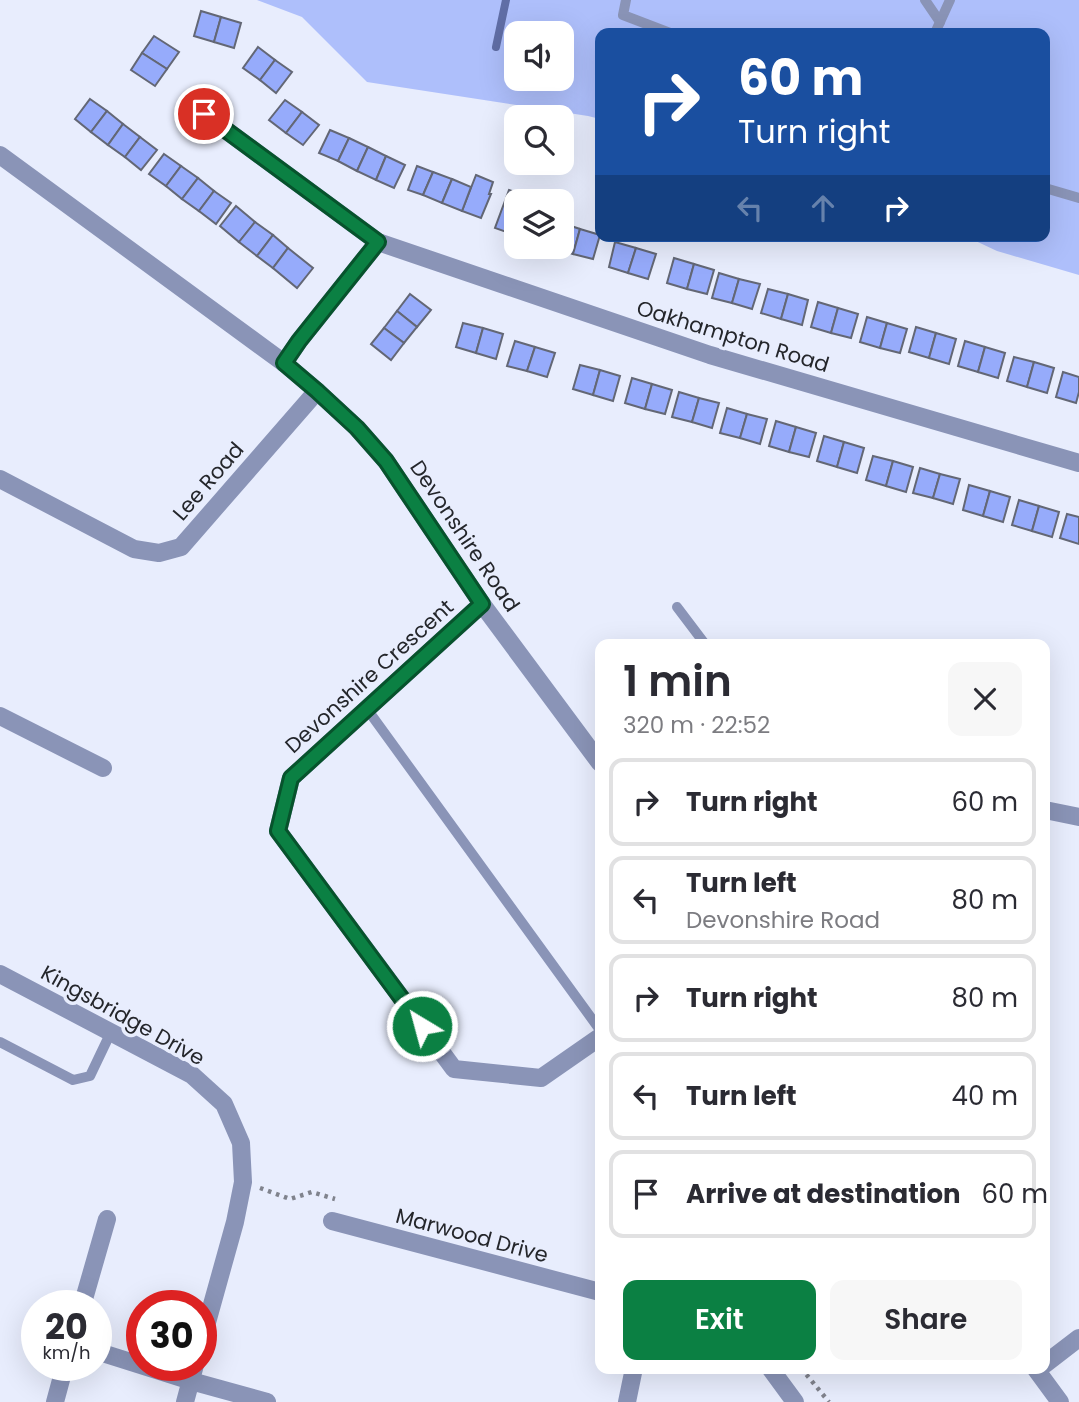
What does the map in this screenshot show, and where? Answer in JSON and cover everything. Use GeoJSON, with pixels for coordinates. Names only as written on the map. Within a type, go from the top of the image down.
{"type":"FeatureCollection","features":[{"type":"Feature","properties":{"kind":"street","name":"Oakhampton Road"},"geometry":{"type":"LineString","coordinates":[[204,114],[378,242],[710,355],[1079,463]]}},
{"type":"Feature","properties":{"kind":"street","name":"Devonshire Road"},"geometry":{"type":"LineString","coordinates":[[0,155],[284,363],[357,428],[386,461],[482,604],[595,756]]}},
{"type":"Feature","properties":{"kind":"street"},"geometry":{"type":"LineString","coordinates":[[284,363],[378,242]]}},
{"type":"Feature","properties":{"kind":"street","name":"Lee Road"},"geometry":{"type":"LineString","coordinates":[[0,479],[134,549],[159,553],[181,547],[317,391]]}},
{"type":"Feature","properties":{"kind":"street","name":"Devonshire Crescent"},"geometry":{"type":"LineString","coordinates":[[482,604],[291,778],[278,831],[454,1069],[541,1078],[595,1040]]}},
{"type":"Feature","properties":{"kind":"street"},"geometry":{"type":"LineString","coordinates":[[0,716],[103,768]]}},
{"type":"Feature","properties":{"kind":"street"},"geometry":{"type":"LineString","coordinates":[[1050,811],[1079,817]]}},
{"type":"Feature","properties":{"kind":"street","name":"Kingsbridge Drive"},"geometry":{"type":"LineString","coordinates":[[0,974],[191,1075],[224,1104],[241,1143],[243,1182],[216,1290]]}},
{"type":"Feature","properties":{"kind":"street"},"geometry":{"type":"LineString","coordinates":[[87,1290],[107,1219]]}},
{"type":"Feature","properties":{"kind":"street","name":"Marwood Drive"},"geometry":{"type":"LineString","coordinates":[[332,1222],[595,1292]]}},
{"type":"Feature","properties":{"kind":"street"},"geometry":{"type":"LineString","coordinates":[[1050,1360],[1079,1338]]}},
{"type":"Feature","properties":{"kind":"street"},"geometry":{"type":"LineString","coordinates":[[628,1402],[633,1374]]}},
{"type":"Feature","properties":{"kind":"street"},"geometry":{"type":"LineString","coordinates":[[774,1374],[795,1402]]}},
{"type":"Feature","properties":{"kind":"street"},"geometry":{"type":"LineString","coordinates":[[1043,1374],[1060,1402]]}},
{"type":"Feature","properties":{"kind":"street"},"geometry":{"type":"LineString","coordinates":[[55,1402],[61,1381]]}},
{"type":"Feature","properties":{"kind":"street"},"geometry":{"type":"LineString","coordinates":[[185,1402],[191,1381]]}},
{"type":"Feature","properties":{"kind":"street"},"geometry":{"type":"LineString","coordinates":[[213,1381],[267,1402]]}},
{"type":"Feature","properties":{"kind":"lane"},"geometry":{"type":"LineString","coordinates":[[626,0],[623,15],[657,28]]}},
{"type":"Feature","properties":{"kind":"lane"},"geometry":{"type":"LineString","coordinates":[[926,0],[940,22]]}},
{"type":"Feature","properties":{"kind":"lane"},"geometry":{"type":"LineString","coordinates":[[937,28],[950,0]]}},
{"type":"Feature","properties":{"kind":"lane"},"geometry":{"type":"LineString","coordinates":[[1050,189],[1079,198]]}},
{"type":"Feature","properties":{"kind":"lane"},"geometry":{"type":"LineString","coordinates":[[677,607],[701,639]]}},
{"type":"Feature","properties":{"kind":"lane"},"geometry":{"type":"LineString","coordinates":[[367,709],[595,1023]]}},
{"type":"Feature","properties":{"kind":"lane"},"geometry":{"type":"LineString","coordinates":[[0,1042],[73,1080],[90,1076],[111,1032]]}},
{"type":"Feature","properties":{"kind":"path"},"geometry":{"type":"LineString","coordinates":[[806,1374],[829,1402]]}},
{"type":"Feature","properties":{"kind":"shaded area"},"geometry":{"type":"Polygon","coordinates":[[[257,0],[1079,0],[1079,275],[997,251],[978,242],[1050,242],[1050,28],[595,28],[595,118],[574,114],[574,105],[516,105],[367,82],[302,17],[257,0]]]}},
{"type":"Feature","properties":{"kind":"building"},"geometry":{"type":"Polygon","coordinates":[[[201,11],[221,17],[214,42],[194,36],[201,11]]]}},
{"type":"Feature","properties":{"kind":"building"},"geometry":{"type":"Polygon","coordinates":[[[221,17],[241,23],[234,48],[214,42],[221,17]]]}},
{"type":"Feature","properties":{"kind":"building"},"geometry":{"type":"Polygon","coordinates":[[[154,36],[179,52],[167,69],[142,53],[154,36]]]}},
{"type":"Feature","properties":{"kind":"building"},"geometry":{"type":"Polygon","coordinates":[[[258,47],[275,60],[260,80],[243,68],[258,47]]]}},
{"type":"Feature","properties":{"kind":"building"},"geometry":{"type":"Polygon","coordinates":[[[142,53],[167,69],[155,86],[131,70],[142,53]]]}},
{"type":"Feature","properties":{"kind":"building"},"geometry":{"type":"Polygon","coordinates":[[[275,60],[292,72],[276,93],[260,80],[275,60]]]}},
{"type":"Feature","properties":{"kind":"building"},"geometry":{"type":"Polygon","coordinates":[[[90,99],[107,111],[91,132],[75,119],[90,99]]]}},
{"type":"Feature","properties":{"kind":"building"},"geometry":{"type":"Polygon","coordinates":[[[285,100],[302,112],[286,133],[269,120],[285,100]]]}},
{"type":"Feature","properties":{"kind":"building"},"geometry":{"type":"Polygon","coordinates":[[[107,111],[123,124],[108,145],[91,132],[107,111]]]}},
{"type":"Feature","properties":{"kind":"building"},"geometry":{"type":"Polygon","coordinates":[[[302,112],[319,125],[303,145],[286,133],[302,112]]]}},
{"type":"Feature","properties":{"kind":"building"},"geometry":{"type":"Polygon","coordinates":[[[123,124],[140,137],[125,157],[108,145],[123,124]]]}},
{"type":"Feature","properties":{"kind":"building"},"geometry":{"type":"Polygon","coordinates":[[[330,130],[349,138],[338,161],[319,153],[330,130]]]}},
{"type":"Feature","properties":{"kind":"building"},"geometry":{"type":"Polygon","coordinates":[[[140,137],[157,150],[141,170],[125,157],[140,137]]]}},
{"type":"Feature","properties":{"kind":"building"},"geometry":{"type":"Polygon","coordinates":[[[349,138],[368,147],[357,171],[338,161],[349,138]]]}},
{"type":"Feature","properties":{"kind":"building"},"geometry":{"type":"Polygon","coordinates":[[[368,147],[386,156],[376,180],[357,171],[368,147]]]}},
{"type":"Feature","properties":{"kind":"building"},"geometry":{"type":"Polygon","coordinates":[[[164,154],[181,166],[166,186],[149,174],[164,154]]]}},
{"type":"Feature","properties":{"kind":"building"},"geometry":{"type":"Polygon","coordinates":[[[386,156],[405,165],[394,188],[376,180],[386,156]]]}},
{"type":"Feature","properties":{"kind":"building"},"geometry":{"type":"Polygon","coordinates":[[[181,166],[198,178],[182,199],[166,186],[181,166]]]}},
{"type":"Feature","properties":{"kind":"building"},"geometry":{"type":"Polygon","coordinates":[[[417,166],[433,172],[423,195],[408,190],[417,166]]]}},
{"type":"Feature","properties":{"kind":"building"},"geometry":{"type":"Polygon","coordinates":[[[433,172],[452,179],[442,203],[423,195],[433,172]]]}},
{"type":"Feature","properties":{"kind":"building"},"geometry":{"type":"Polygon","coordinates":[[[476,175],[493,182],[481,218],[462,211],[476,175]]]}},
{"type":"Feature","properties":{"kind":"building"},"geometry":{"type":"Polygon","coordinates":[[[198,178],[214,191],[199,211],[182,199],[198,178]]]}},
{"type":"Feature","properties":{"kind":"building"},"geometry":{"type":"Polygon","coordinates":[[[452,179],[471,187],[462,211],[442,203],[452,179]]]}},
{"type":"Feature","properties":{"kind":"building"},"geometry":{"type":"Polygon","coordinates":[[[214,191],[231,203],[216,224],[199,211],[214,191]]]}},
{"type":"Feature","properties":{"kind":"building"},"geometry":{"type":"Polygon","coordinates":[[[504,204],[504,231],[495,228],[504,204]]]}},
{"type":"Feature","properties":{"kind":"building"},"geometry":{"type":"Polygon","coordinates":[[[236,206],[255,222],[239,242],[220,226],[236,206]]]}},
{"type":"Feature","properties":{"kind":"building"},"geometry":{"type":"Polygon","coordinates":[[[255,222],[273,235],[257,256],[239,242],[255,222]]]}},
{"type":"Feature","properties":{"kind":"building"},"geometry":{"type":"Polygon","coordinates":[[[574,227],[580,229],[574,250],[574,227]]]}},
{"type":"Feature","properties":{"kind":"building"},"geometry":{"type":"Polygon","coordinates":[[[580,229],[595,234],[595,242],[598,242],[593,259],[574,254],[580,229]]]}},
{"type":"Feature","properties":{"kind":"building"},"geometry":{"type":"Polygon","coordinates":[[[273,235],[288,248],[273,268],[257,256],[273,235]]]}},
{"type":"Feature","properties":{"kind":"building"},"geometry":{"type":"Polygon","coordinates":[[[615,242],[636,248],[628,273],[609,267],[615,242]]]}},
{"type":"Feature","properties":{"kind":"building"},"geometry":{"type":"Polygon","coordinates":[[[288,248],[313,268],[297,288],[273,268],[288,248]]]}},
{"type":"Feature","properties":{"kind":"building"},"geometry":{"type":"Polygon","coordinates":[[[636,248],[656,254],[648,279],[628,273],[636,248]]]}},
{"type":"Feature","properties":{"kind":"building"},"geometry":{"type":"Polygon","coordinates":[[[674,258],[694,264],[687,289],[667,283],[674,258]]]}},
{"type":"Feature","properties":{"kind":"building"},"geometry":{"type":"Polygon","coordinates":[[[694,264],[714,270],[707,294],[687,289],[694,264]]]}},
{"type":"Feature","properties":{"kind":"building"},"geometry":{"type":"Polygon","coordinates":[[[719,273],[739,279],[732,303],[712,298],[719,273]]]}},
{"type":"Feature","properties":{"kind":"building"},"geometry":{"type":"Polygon","coordinates":[[[739,279],[760,284],[752,309],[732,303],[739,279]]]}},
{"type":"Feature","properties":{"kind":"building"},"geometry":{"type":"Polygon","coordinates":[[[768,289],[788,294],[781,319],[761,313],[768,289]]]}},
{"type":"Feature","properties":{"kind":"building"},"geometry":{"type":"Polygon","coordinates":[[[410,294],[431,310],[417,327],[397,311],[410,294]]]}},
{"type":"Feature","properties":{"kind":"building"},"geometry":{"type":"Polygon","coordinates":[[[788,294],[808,300],[802,325],[781,319],[788,294]]]}},
{"type":"Feature","properties":{"kind":"building"},"geometry":{"type":"Polygon","coordinates":[[[818,302],[838,308],[831,333],[811,327],[818,302]]]}},
{"type":"Feature","properties":{"kind":"building"},"geometry":{"type":"Polygon","coordinates":[[[838,308],[858,314],[851,338],[831,333],[838,308]]]}},
{"type":"Feature","properties":{"kind":"building"},"geometry":{"type":"Polygon","coordinates":[[[397,311],[417,327],[404,343],[384,328],[397,311]]]}},
{"type":"Feature","properties":{"kind":"building"},"geometry":{"type":"Polygon","coordinates":[[[867,317],[887,323],[880,348],[860,342],[867,317]]]}},
{"type":"Feature","properties":{"kind":"building"},"geometry":{"type":"Polygon","coordinates":[[[463,323],[483,328],[476,353],[456,347],[463,323]]]}},
{"type":"Feature","properties":{"kind":"building"},"geometry":{"type":"Polygon","coordinates":[[[887,323],[907,329],[900,353],[880,348],[887,323]]]}},
{"type":"Feature","properties":{"kind":"building"},"geometry":{"type":"Polygon","coordinates":[[[916,327],[936,333],[929,358],[909,352],[916,327]]]}},
{"type":"Feature","properties":{"kind":"building"},"geometry":{"type":"Polygon","coordinates":[[[384,328],[404,343],[391,360],[371,344],[384,328]]]}},
{"type":"Feature","properties":{"kind":"building"},"geometry":{"type":"Polygon","coordinates":[[[483,328],[503,334],[496,359],[476,353],[483,328]]]}},
{"type":"Feature","properties":{"kind":"building"},"geometry":{"type":"Polygon","coordinates":[[[936,333],[956,339],[949,364],[929,358],[936,333]]]}},
{"type":"Feature","properties":{"kind":"building"},"geometry":{"type":"Polygon","coordinates":[[[515,341],[535,347],[527,371],[507,366],[515,341]]]}},
{"type":"Feature","properties":{"kind":"building"},"geometry":{"type":"Polygon","coordinates":[[[965,341],[985,347],[978,372],[958,366],[965,341]]]}},
{"type":"Feature","properties":{"kind":"building"},"geometry":{"type":"Polygon","coordinates":[[[535,347],[555,353],[547,377],[527,371],[535,347]]]}},
{"type":"Feature","properties":{"kind":"building"},"geometry":{"type":"Polygon","coordinates":[[[985,347],[1005,353],[998,378],[978,372],[985,347]]]}},
{"type":"Feature","properties":{"kind":"building"},"geometry":{"type":"Polygon","coordinates":[[[1014,357],[1034,362],[1027,387],[1007,381],[1014,357]]]}},
{"type":"Feature","properties":{"kind":"building"},"geometry":{"type":"Polygon","coordinates":[[[1034,362],[1054,368],[1047,393],[1027,387],[1034,362]]]}},
{"type":"Feature","properties":{"kind":"building"},"geometry":{"type":"Polygon","coordinates":[[[580,365],[600,370],[593,395],[573,389],[580,365]]]}},
{"type":"Feature","properties":{"kind":"building"},"geometry":{"type":"Polygon","coordinates":[[[600,370],[620,376],[613,401],[593,395],[600,370]]]}},
{"type":"Feature","properties":{"kind":"building"},"geometry":{"type":"Polygon","coordinates":[[[1063,372],[1079,377],[1076,403],[1056,397],[1063,372]]]}},
{"type":"Feature","properties":{"kind":"building"},"geometry":{"type":"Polygon","coordinates":[[[632,378],[652,384],[645,409],[625,403],[632,378]]]}},
{"type":"Feature","properties":{"kind":"building"},"geometry":{"type":"Polygon","coordinates":[[[652,384],[672,390],[665,414],[645,409],[652,384]]]}},
{"type":"Feature","properties":{"kind":"building"},"geometry":{"type":"Polygon","coordinates":[[[679,392],[699,398],[692,422],[672,417],[679,392]]]}},
{"type":"Feature","properties":{"kind":"building"},"geometry":{"type":"Polygon","coordinates":[[[699,398],[719,403],[712,428],[692,422],[699,398]]]}},
{"type":"Feature","properties":{"kind":"building"},"geometry":{"type":"Polygon","coordinates":[[[727,408],[747,414],[740,438],[720,433],[727,408]]]}},
{"type":"Feature","properties":{"kind":"building"},"geometry":{"type":"Polygon","coordinates":[[[747,414],[767,419],[760,444],[740,438],[747,414]]]}},
{"type":"Feature","properties":{"kind":"building"},"geometry":{"type":"Polygon","coordinates":[[[776,421],[796,427],[789,452],[769,446],[776,421]]]}},
{"type":"Feature","properties":{"kind":"building"},"geometry":{"type":"Polygon","coordinates":[[[796,427],[816,433],[809,457],[789,452],[796,427]]]}},
{"type":"Feature","properties":{"kind":"building"},"geometry":{"type":"Polygon","coordinates":[[[824,436],[844,442],[837,467],[817,461],[824,436]]]}},
{"type":"Feature","properties":{"kind":"building"},"geometry":{"type":"Polygon","coordinates":[[[844,442],[864,448],[857,473],[837,467],[844,442]]]}},
{"type":"Feature","properties":{"kind":"building"},"geometry":{"type":"Polygon","coordinates":[[[873,456],[893,461],[886,486],[866,480],[873,456]]]}},
{"type":"Feature","properties":{"kind":"building"},"geometry":{"type":"Polygon","coordinates":[[[893,461],[913,467],[906,492],[886,486],[893,461]]]}},
{"type":"Feature","properties":{"kind":"building"},"geometry":{"type":"Polygon","coordinates":[[[920,468],[940,474],[933,498],[913,493],[920,468]]]}},
{"type":"Feature","properties":{"kind":"building"},"geometry":{"type":"Polygon","coordinates":[[[940,474],[960,479],[953,504],[933,498],[940,474]]]}},
{"type":"Feature","properties":{"kind":"building"},"geometry":{"type":"Polygon","coordinates":[[[969,485],[990,491],[983,516],[963,510],[969,485]]]}},
{"type":"Feature","properties":{"kind":"building"},"geometry":{"type":"Polygon","coordinates":[[[990,491],[1010,497],[1003,522],[983,516],[990,491]]]}},
{"type":"Feature","properties":{"kind":"building"},"geometry":{"type":"Polygon","coordinates":[[[1019,500],[1039,506],[1032,531],[1012,525],[1019,500]]]}},
{"type":"Feature","properties":{"kind":"building"},"geometry":{"type":"Polygon","coordinates":[[[1039,506],[1059,512],[1052,537],[1032,531],[1039,506]]]}},
{"type":"Feature","properties":{"kind":"building"},"geometry":{"type":"Polygon","coordinates":[[[1067,514],[1079,517],[1079,544],[1060,538],[1067,514]]]}},
{"type":"Feature","properties":{"kind":"waterway"},"geometry":{"type":"LineString","coordinates":[[496,47],[506,0]]}},
{"type":"Feature","properties":{"kind":"route"},"geometry":{"type":"LineString","coordinates":[[204,114],[378,242],[284,363],[357,428],[386,461],[482,604],[291,778],[278,831],[422,1026]]}}]}
